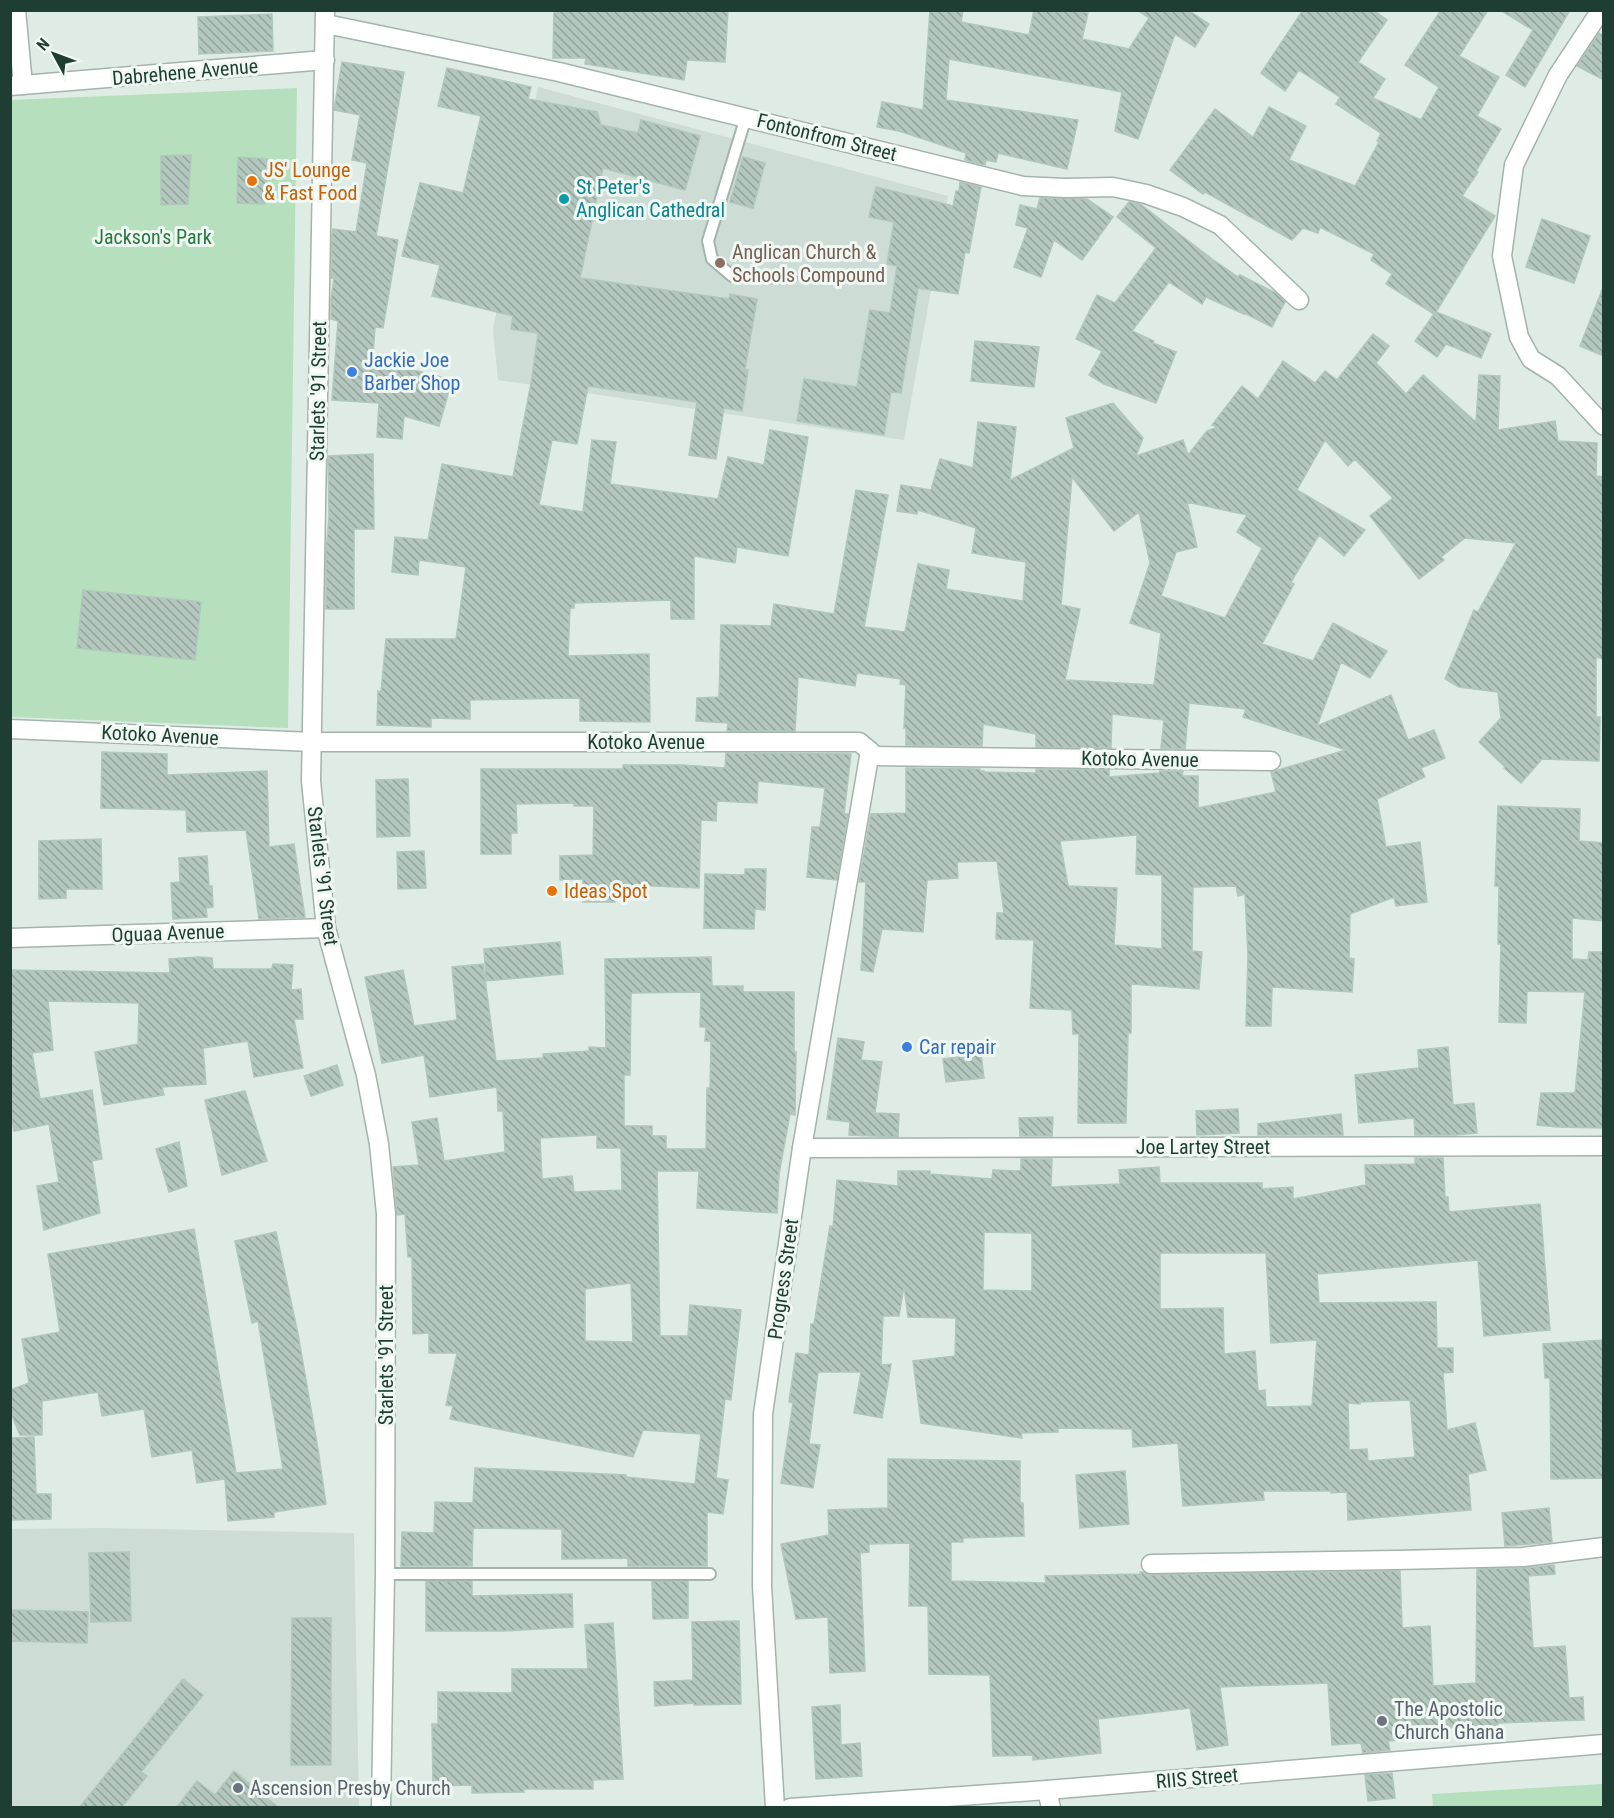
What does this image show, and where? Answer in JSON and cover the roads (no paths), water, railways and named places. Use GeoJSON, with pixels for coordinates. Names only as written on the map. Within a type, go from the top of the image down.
{"type":"FeatureCollection","features":[{"type":"Feature","properties":{"kind":"street"},"geometry":{"type":"LineString","coordinates":[[16,10],[17,86]]}},
{"type":"Feature","properties":{"kind":"street"},"geometry":{"type":"LineString","coordinates":[[1601,10],[1558,75],[1514,165],[1502,256],[1519,337],[1531,359],[1558,376],[1604,426]]}},
{"type":"Feature","properties":{"kind":"street","name":"Starlets '91 Street"},"geometry":{"type":"LineString","coordinates":[[326,17],[311,781],[326,928],[366,1075],[378,1144],[386,1214],[385,1574],[381,1808]]}},
{"type":"Feature","properties":{"kind":"street","name":"Fontonfrom Street"},"geometry":{"type":"LineString","coordinates":[[326,17],[1023,186],[1113,187],[1146,194],[1183,207],[1220,225],[1299,300]]}},
{"type":"Feature","properties":{"kind":"street","name":"Dabrehene Avenue"},"geometry":{"type":"LineString","coordinates":[[17,86],[325,60]]}},
{"type":"Feature","properties":{"kind":"street","name":"Kotoko Avenue"},"geometry":{"type":"LineString","coordinates":[[10,729],[312,742],[859,742],[870,751],[869,756],[1271,761]]}},
{"type":"Feature","properties":{"kind":"street","name":"Progress Street"},"geometry":{"type":"LineString","coordinates":[[775,1808],[762,1586],[763,1414],[802,1148],[869,756]]}},
{"type":"Feature","properties":{"kind":"street","name":"Oguaa Avenue"},"geometry":{"type":"LineString","coordinates":[[10,938],[326,928]]}},
{"type":"Feature","properties":{"kind":"street","name":"Joe Lartey Street"},"geometry":{"type":"LineString","coordinates":[[802,1148],[1604,1146]]}},
{"type":"Feature","properties":{"kind":"street"},"geometry":{"type":"LineString","coordinates":[[1151,1564],[1523,1557],[1604,1547]]}},
{"type":"Feature","properties":{"kind":"street","name":"RIIS Street"},"geometry":{"type":"LineString","coordinates":[[790,1808],[1049,1799],[1604,1744]]}},
{"type":"Feature","properties":{"kind":"lane"},"geometry":{"type":"LineString","coordinates":[[746,117],[708,241],[712,259],[732,276],[791,278]]}},
{"type":"Feature","properties":{"kind":"lane"},"geometry":{"type":"LineString","coordinates":[[385,1574],[710,1574]]}},
{"type":"Feature","properties":{"kind":"place","name":"JS' Lounge & Fast Food"},"geometry":{"type":"Point","coordinates":[252,181]}},
{"type":"Feature","properties":{"kind":"place","name":"St Peter's Anglican Cathedral"},"geometry":{"type":"Point","coordinates":[564,199]}},
{"type":"Feature","properties":{"kind":"place","name":"Anglican Church & Schools Compound"},"geometry":{"type":"Point","coordinates":[720,263]}},
{"type":"Feature","properties":{"kind":"place","name":"Jackie Joe Barber Shop"},"geometry":{"type":"Point","coordinates":[352,372]}},
{"type":"Feature","properties":{"kind":"place","name":"Ideas Spot"},"geometry":{"type":"Point","coordinates":[552,891]}},
{"type":"Feature","properties":{"kind":"place","name":"Car repair"},"geometry":{"type":"Point","coordinates":[907,1047]}},
{"type":"Feature","properties":{"kind":"place","name":"The Apostolic Church Ghana"},"geometry":{"type":"Point","coordinates":[1382,1721]}},
{"type":"Feature","properties":{"kind":"place","name":"Ascension Presby Church"},"geometry":{"type":"Point","coordinates":[238,1788]}},
{"type":"Feature","properties":{"kind":"park label","name":"Jackson's Park"},"geometry":{"type":"Point","coordinates":[153,237]}}]}
